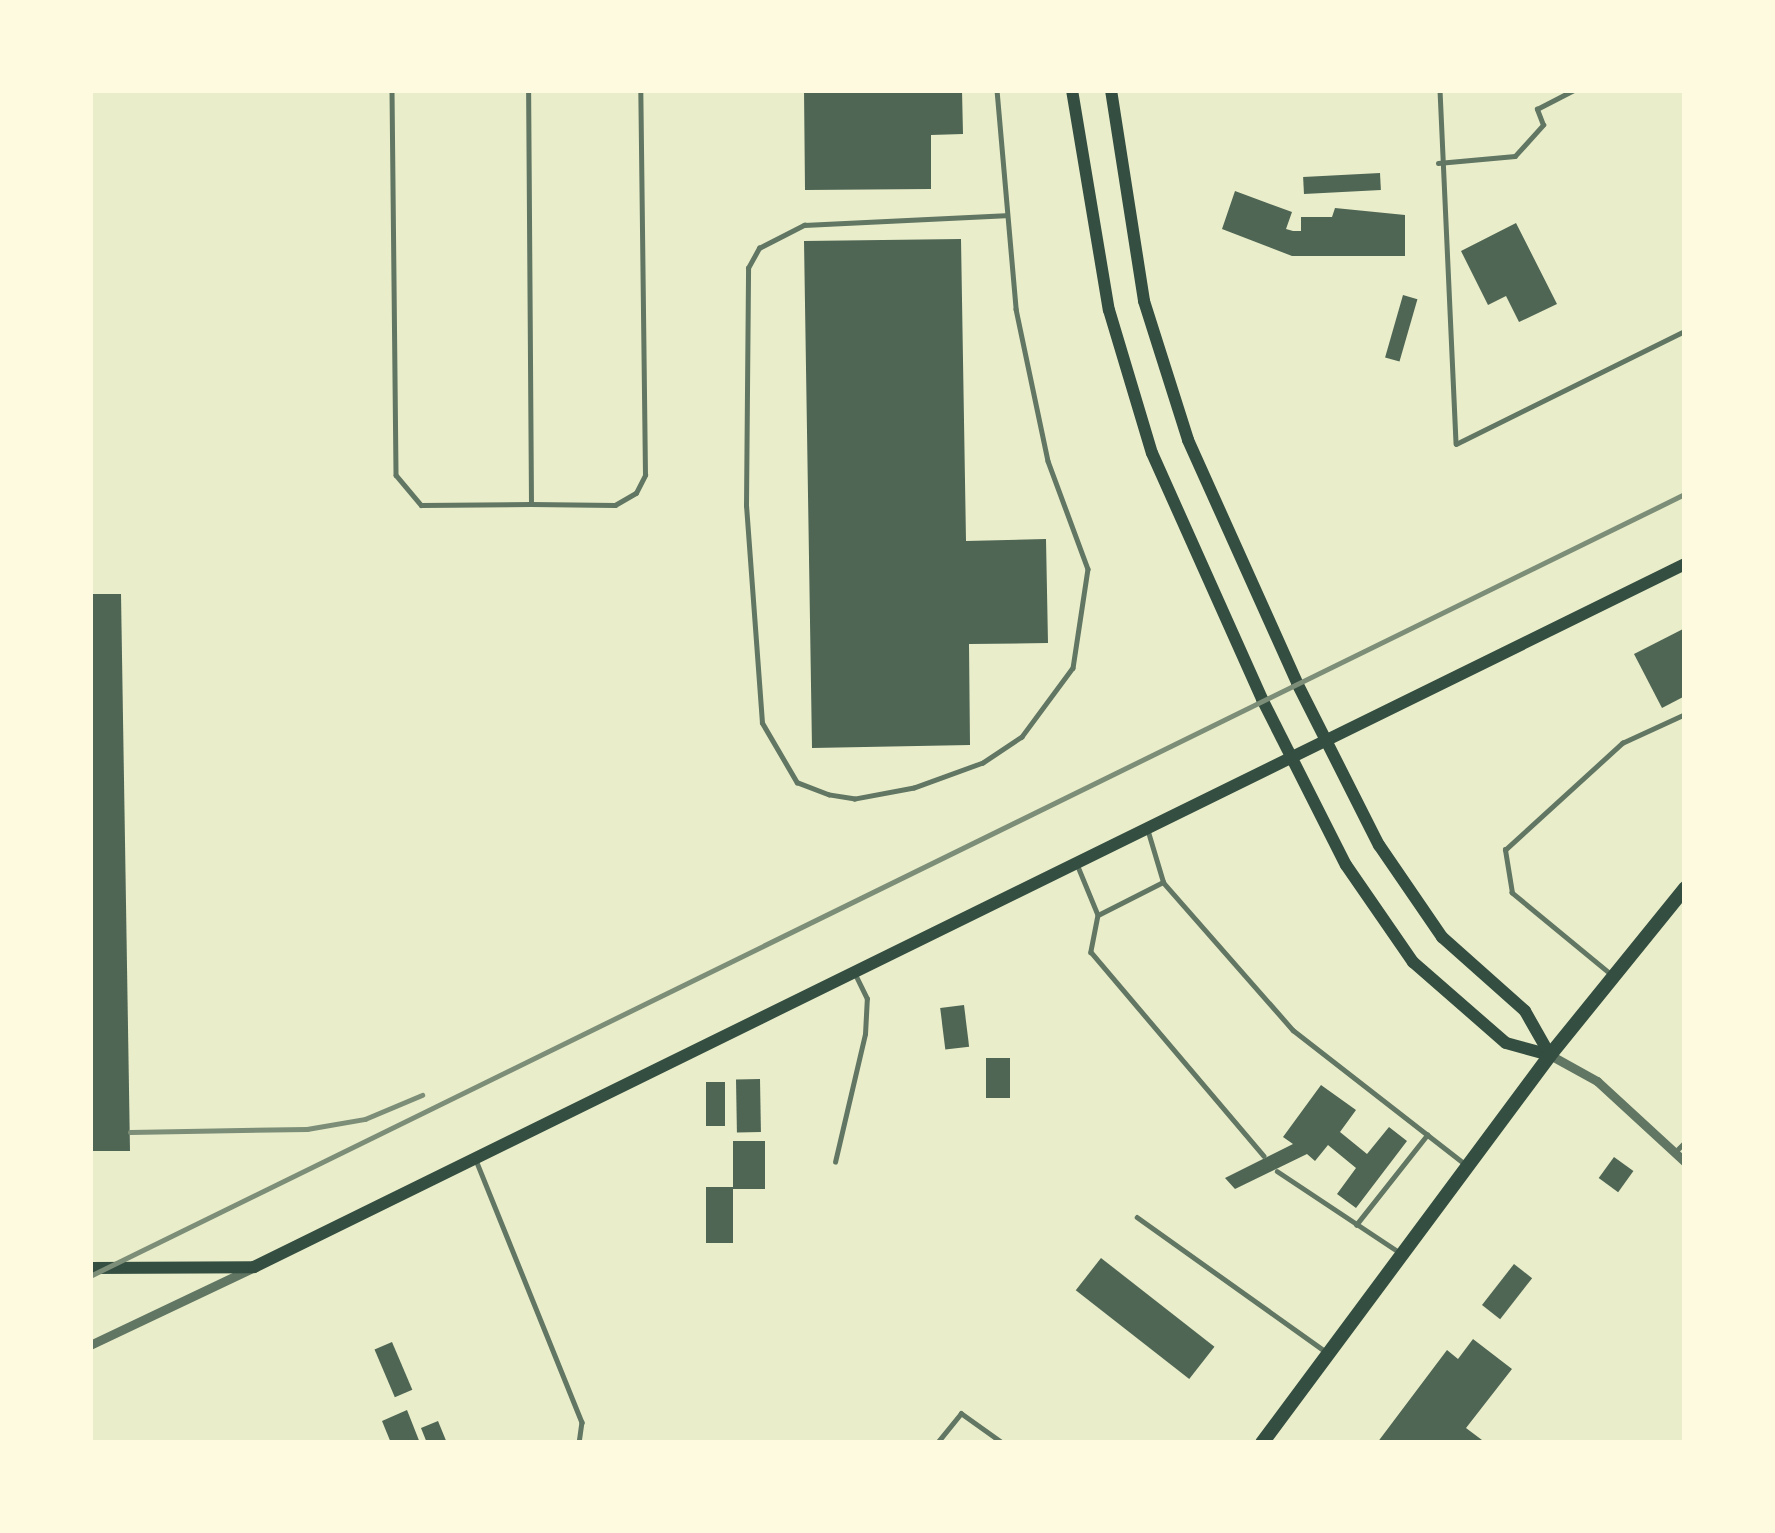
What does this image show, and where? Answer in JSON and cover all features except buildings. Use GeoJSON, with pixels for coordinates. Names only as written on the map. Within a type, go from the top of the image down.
{"type":"FeatureCollection","features":[{"type":"Feature","properties":{"kind":"main road"},"geometry":{"type":"LineString","coordinates":[[1072,90],[1108,310],[1152,453],[1300,774],[1346,865],[1413,962],[1506,1043],[1550,1055]]}},
{"type":"Feature","properties":{"kind":"main road"},"geometry":{"type":"LineString","coordinates":[[1111,90],[1144,301],[1188,440],[1297,683],[1378,845],[1442,937],[1526,1010],[1550,1055]]}},
{"type":"Feature","properties":{"kind":"main road"},"geometry":{"type":"LineString","coordinates":[[90,1268],[254,1267],[1261,768],[1685,564]]}},
{"type":"Feature","properties":{"kind":"main road"},"geometry":{"type":"LineString","coordinates":[[1270,1440],[1550,1055],[1685,888]]}},
{"type":"Feature","properties":{"kind":"street"},"geometry":{"type":"LineString","coordinates":[[1550,1055],[1597,1082],[1685,1162]]}},
{"type":"Feature","properties":{"kind":"street"},"geometry":{"type":"LineString","coordinates":[[90,1345],[254,1267]]}},
{"type":"Feature","properties":{"kind":"lane"},"geometry":{"type":"LineString","coordinates":[[392,90],[396,475],[421,505],[615,505],[636,493],[645,475],[640,90]]}},
{"type":"Feature","properties":{"kind":"lane"},"geometry":{"type":"LineString","coordinates":[[528,90],[531,504]]}},
{"type":"Feature","properties":{"kind":"lane"},"geometry":{"type":"LineString","coordinates":[[997,90],[1005,215],[1048,461],[1088,569],[1073,668],[1022,737],[982,763],[914,788],[829,795],[797,783],[762,724],[746,506],[748,268],[759,248],[804,225],[1005,215]]}},
{"type":"Feature","properties":{"kind":"lane"},"geometry":{"type":"LineString","coordinates":[[1440,90],[1438,163],[1456,445],[1685,331]]}},
{"type":"Feature","properties":{"kind":"lane"},"geometry":{"type":"LineString","coordinates":[[1438,163],[1515,156],[1543,124],[1537,109],[1574,90]]}},
{"type":"Feature","properties":{"kind":"lane"},"geometry":{"type":"LineString","coordinates":[[1613,977],[1512,893],[1505,850],[1622,743],[1685,714]]}},
{"type":"Feature","properties":{"kind":"lane"},"geometry":{"type":"LineString","coordinates":[[1145,826],[1163,882],[1293,1030],[1470,1167]]}},
{"type":"Feature","properties":{"kind":"lane"},"geometry":{"type":"LineString","coordinates":[[1075,861],[1098,915],[1090,952],[1264,1156]]}},
{"type":"Feature","properties":{"kind":"lane"},"geometry":{"type":"LineString","coordinates":[[1098,915],[1163,882]]}},
{"type":"Feature","properties":{"kind":"lane"},"geometry":{"type":"LineString","coordinates":[[835,1162],[865,1034],[867,999],[854,971]]}},
{"type":"Feature","properties":{"kind":"lane"},"geometry":{"type":"LineString","coordinates":[[1356,1225],[1427,1134]]}},
{"type":"Feature","properties":{"kind":"lane"},"geometry":{"type":"LineString","coordinates":[[1675,1152],[1685,1142]]}},
{"type":"Feature","properties":{"kind":"lane"},"geometry":{"type":"LineString","coordinates":[[476,1160],[582,1422],[579,1443]]}},
{"type":"Feature","properties":{"kind":"lane"},"geometry":{"type":"LineString","coordinates":[[1276,1172],[1404,1255]]}},
{"type":"Feature","properties":{"kind":"lane"},"geometry":{"type":"LineString","coordinates":[[1137,1217],[1329,1354]]}},
{"type":"Feature","properties":{"kind":"lane"},"geometry":{"type":"LineString","coordinates":[[937,1443],[961,1413],[1004,1443]]}},
{"type":"Feature","properties":{"kind":"railway"},"geometry":{"type":"LineString","coordinates":[[90,1276],[1685,494]]}},
{"type":"Feature","properties":{"kind":"railway"},"geometry":{"type":"LineString","coordinates":[[130,1132],[307,1129],[365,1119],[422,1095]]}}]}
